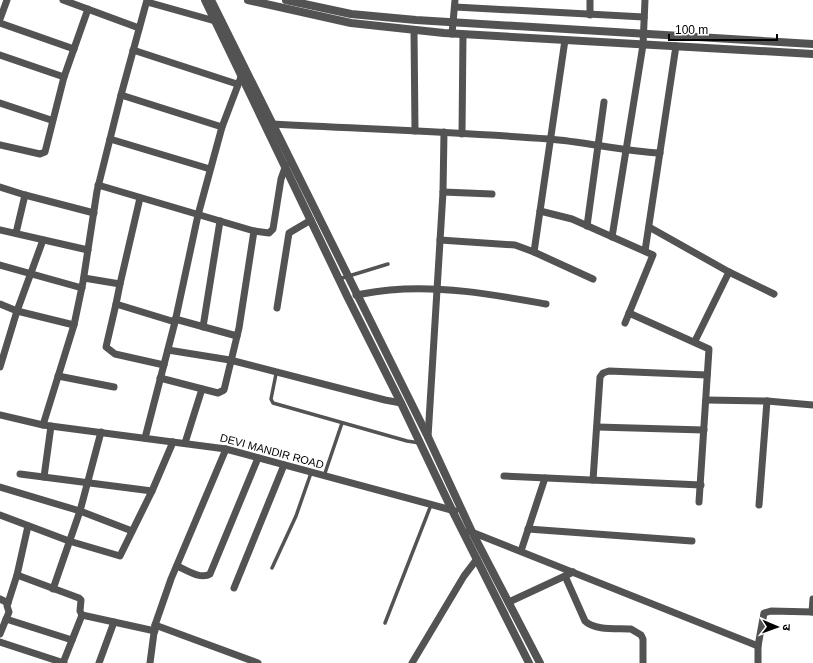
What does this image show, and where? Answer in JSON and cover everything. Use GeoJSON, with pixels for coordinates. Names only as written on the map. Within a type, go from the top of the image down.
{"type":"FeatureCollection","features":[{"type":"Feature","properties":{"kind":"street"},"geometry":{"type":"LineString","coordinates":[[0,19],[7,0]]}},
{"type":"Feature","properties":{"kind":"street"},"geometry":{"type":"LineString","coordinates":[[63,0],[139,28]]}},
{"type":"Feature","properties":{"kind":"street"},"geometry":{"type":"LineString","coordinates":[[204,0],[215,21],[239,81],[312,220],[339,279],[401,402],[452,510],[529,663]]}},
{"type":"Feature","properties":{"kind":"street"},"geometry":{"type":"LineString","coordinates":[[211,0],[290,158],[356,295],[428,437],[472,532],[540,663]]}},
{"type":"Feature","properties":{"kind":"street"},"geometry":{"type":"LineString","coordinates":[[248,0],[351,22],[452,34],[813,54]]}},
{"type":"Feature","properties":{"kind":"street"},"geometry":{"type":"LineString","coordinates":[[286,0],[351,14],[452,23],[813,44]]}},
{"type":"Feature","properties":{"kind":"street"},"geometry":{"type":"LineString","coordinates":[[590,0],[590,15]]}},
{"type":"Feature","properties":{"kind":"street"},"geometry":{"type":"LineString","coordinates":[[612,237],[642,45],[645,0]]}},
{"type":"Feature","properties":{"kind":"street"},"geometry":{"type":"LineString","coordinates":[[44,477],[47,425],[58,376],[74,325],[82,288],[98,185],[147,1],[215,21]]}},
{"type":"Feature","properties":{"kind":"street"},"geometry":{"type":"LineString","coordinates":[[452,34],[455,3],[590,15],[644,17]]}},
{"type":"Feature","properties":{"kind":"street"},"geometry":{"type":"LineString","coordinates":[[0,145],[42,153],[45,152],[51,120],[64,77],[88,9]]}},
{"type":"Feature","properties":{"kind":"street"},"geometry":{"type":"LineString","coordinates":[[0,23],[74,49]]}},
{"type":"Feature","properties":{"kind":"street"},"geometry":{"type":"LineString","coordinates":[[414,30],[415,131]]}},
{"type":"Feature","properties":{"kind":"street"},"geometry":{"type":"LineString","coordinates":[[462,134],[463,34]]}},
{"type":"Feature","properties":{"kind":"street"},"geometry":{"type":"LineString","coordinates":[[534,252],[564,40]]}},
{"type":"Feature","properties":{"kind":"street"},"geometry":{"type":"LineString","coordinates":[[645,251],[676,46]]}},
{"type":"Feature","properties":{"kind":"street"},"geometry":{"type":"LineString","coordinates":[[133,50],[239,81]]}},
{"type":"Feature","properties":{"kind":"street"},"geometry":{"type":"LineString","coordinates":[[0,54],[64,77]]}},
{"type":"Feature","properties":{"kind":"street"},"geometry":{"type":"LineString","coordinates":[[145,438],[168,350],[198,215],[210,169],[222,126],[239,81]]}},
{"type":"Feature","properties":{"kind":"street"},"geometry":{"type":"LineString","coordinates":[[121,95],[222,126]]}},
{"type":"Feature","properties":{"kind":"street"},"geometry":{"type":"LineString","coordinates":[[587,226],[604,102]]}},
{"type":"Feature","properties":{"kind":"street"},"geometry":{"type":"LineString","coordinates":[[0,103],[51,120]]}},
{"type":"Feature","properties":{"kind":"street"},"geometry":{"type":"LineString","coordinates":[[273,124],[444,132],[551,139],[625,151],[660,153]]}},
{"type":"Feature","properties":{"kind":"street"},"geometry":{"type":"LineString","coordinates":[[428,437],[443,192],[444,132]]}},
{"type":"Feature","properties":{"kind":"street"},"geometry":{"type":"LineString","coordinates":[[110,139],[210,169]]}},
{"type":"Feature","properties":{"kind":"street"},"geometry":{"type":"LineString","coordinates":[[98,185],[254,231],[269,233],[273,229],[281,179],[290,158]]}},
{"type":"Feature","properties":{"kind":"street"},"geometry":{"type":"LineString","coordinates":[[0,187],[94,213]]}},
{"type":"Feature","properties":{"kind":"street"},"geometry":{"type":"LineString","coordinates":[[443,192],[492,194]]}},
{"type":"Feature","properties":{"kind":"street"},"geometry":{"type":"LineString","coordinates":[[16,233],[25,195]]}},
{"type":"Feature","properties":{"kind":"street"},"geometry":{"type":"LineString","coordinates":[[140,198],[106,347],[115,354],[164,365]]}},
{"type":"Feature","properties":{"kind":"street"},"geometry":{"type":"LineString","coordinates":[[540,211],[572,219],[653,255],[654,258],[625,323]]}},
{"type":"Feature","properties":{"kind":"street"},"geometry":{"type":"LineString","coordinates":[[277,308],[289,233],[312,220]]}},
{"type":"Feature","properties":{"kind":"street"},"geometry":{"type":"LineString","coordinates":[[203,327],[220,221]]}},
{"type":"Feature","properties":{"kind":"street"},"geometry":{"type":"LineString","coordinates":[[649,227],[729,272],[774,294]]}},
{"type":"Feature","properties":{"kind":"street"},"geometry":{"type":"LineString","coordinates":[[0,230],[88,250]]}},
{"type":"Feature","properties":{"kind":"street"},"geometry":{"type":"LineString","coordinates":[[160,378],[218,393],[224,390],[237,336],[254,231]]}},
{"type":"Feature","properties":{"kind":"street"},"geometry":{"type":"LineString","coordinates":[[0,367],[17,311],[43,240]]}},
{"type":"Feature","properties":{"kind":"street"},"geometry":{"type":"LineString","coordinates":[[440,240],[515,246],[534,252],[593,279]]}},
{"type":"Feature","properties":{"kind":"street"},"geometry":{"type":"LineString","coordinates":[[0,265],[82,288]]}},
{"type":"Feature","properties":{"kind":"street"},"geometry":{"type":"LineString","coordinates":[[695,341],[729,272]]}},
{"type":"Feature","properties":{"kind":"street"},"geometry":{"type":"LineString","coordinates":[[84,278],[120,284]]}},
{"type":"Feature","properties":{"kind":"street"},"geometry":{"type":"LineString","coordinates":[[356,295],[390,290],[437,289],[488,294],[546,304]]}},
{"type":"Feature","properties":{"kind":"street"},"geometry":{"type":"LineString","coordinates":[[0,304],[17,311],[74,325]]}},
{"type":"Feature","properties":{"kind":"street"},"geometry":{"type":"LineString","coordinates":[[116,304],[175,321],[237,336]]}},
{"type":"Feature","properties":{"kind":"street"},"geometry":{"type":"LineString","coordinates":[[629,313],[695,341],[709,349],[699,502]]}},
{"type":"Feature","properties":{"kind":"street"},"geometry":{"type":"LineString","coordinates":[[168,350],[230,360],[276,374],[385,400],[401,402]]}},
{"type":"Feature","properties":{"kind":"street"},"geometry":{"type":"LineString","coordinates":[[593,480],[600,377],[603,373],[609,371],[708,376]]}},
{"type":"Feature","properties":{"kind":"street"},"geometry":{"type":"LineString","coordinates":[[58,376],[114,387]]}},
{"type":"Feature","properties":{"kind":"street"},"geometry":{"type":"LineString","coordinates":[[185,443],[202,389]]}},
{"type":"Feature","properties":{"kind":"street"},"geometry":{"type":"LineString","coordinates":[[706,400],[767,401],[813,405]]}},
{"type":"Feature","properties":{"kind":"street"},"geometry":{"type":"LineString","coordinates":[[759,505],[767,401]]}},
{"type":"Feature","properties":{"kind":"street","name":"DEVI MANDIR ROAD"},"geometry":{"type":"LineString","coordinates":[[0,415],[47,425],[226,449],[464,513]]}},
{"type":"Feature","properties":{"kind":"street"},"geometry":{"type":"LineString","coordinates":[[597,427],[704,430]]}},
{"type":"Feature","properties":{"kind":"street"},"geometry":{"type":"LineString","coordinates":[[53,589],[80,511],[101,432]]}},
{"type":"Feature","properties":{"kind":"street"},"geometry":{"type":"LineString","coordinates":[[0,515],[69,541],[120,556],[152,491],[173,442]]}},
{"type":"Feature","properties":{"kind":"street"},"geometry":{"type":"LineString","coordinates":[[150,663],[155,628],[177,566],[226,449]]}},
{"type":"Feature","properties":{"kind":"street"},"geometry":{"type":"LineString","coordinates":[[177,566],[201,576],[210,574],[258,458]]}},
{"type":"Feature","properties":{"kind":"street"},"geometry":{"type":"LineString","coordinates":[[234,588],[284,465]]}},
{"type":"Feature","properties":{"kind":"street"},"geometry":{"type":"LineString","coordinates":[[20,474],[152,491]]}},
{"type":"Feature","properties":{"kind":"street"},"geometry":{"type":"LineString","coordinates":[[504,476],[701,485]]}},
{"type":"Feature","properties":{"kind":"street"},"geometry":{"type":"LineString","coordinates":[[521,552],[545,478]]}},
{"type":"Feature","properties":{"kind":"street"},"geometry":{"type":"LineString","coordinates":[[0,487],[80,511],[132,531]]}},
{"type":"Feature","properties":{"kind":"street"},"geometry":{"type":"LineString","coordinates":[[0,634],[4,616],[9,611],[7,607],[8,602],[17,575],[28,526]]}},
{"type":"Feature","properties":{"kind":"street"},"geometry":{"type":"LineString","coordinates":[[462,528],[758,646]]}},
{"type":"Feature","properties":{"kind":"street"},"geometry":{"type":"LineString","coordinates":[[528,529],[692,542]]}},
{"type":"Feature","properties":{"kind":"street"},"geometry":{"type":"LineString","coordinates":[[412,663],[464,576],[477,559]]}},
{"type":"Feature","properties":{"kind":"street"},"geometry":{"type":"LineString","coordinates":[[509,602],[573,572]]}},
{"type":"Feature","properties":{"kind":"street"},"geometry":{"type":"LineString","coordinates":[[0,642],[64,663],[82,615],[80,610],[81,600],[79,598],[17,575]]}},
{"type":"Feature","properties":{"kind":"street"},"geometry":{"type":"LineString","coordinates":[[566,576],[588,625],[631,629],[641,635],[644,644],[643,663]]}},
{"type":"Feature","properties":{"kind":"street"},"geometry":{"type":"LineString","coordinates":[[0,599],[8,602]]}},
{"type":"Feature","properties":{"kind":"street"},"geometry":{"type":"LineString","coordinates":[[758,663],[758,646],[762,618],[766,611],[813,612],[813,599]]}},
{"type":"Feature","properties":{"kind":"street"},"geometry":{"type":"LineString","coordinates":[[82,615],[114,622],[155,628],[258,663]]}},
{"type":"Feature","properties":{"kind":"street"},"geometry":{"type":"LineString","coordinates":[[4,616],[72,640]]}},
{"type":"Feature","properties":{"kind":"street"},"geometry":{"type":"LineString","coordinates":[[98,663],[114,622]]}},
{"type":"Feature","properties":{"kind":"lane"},"geometry":{"type":"LineString","coordinates":[[339,279],[388,264]]}},
{"type":"Feature","properties":{"kind":"lane"},"geometry":{"type":"LineString","coordinates":[[276,374],[272,400],[273,403],[407,441],[420,443]]}},
{"type":"Feature","properties":{"kind":"lane"},"geometry":{"type":"LineString","coordinates":[[324,476],[342,423]]}},
{"type":"Feature","properties":{"kind":"lane"},"geometry":{"type":"LineString","coordinates":[[272,568],[296,516],[311,473]]}},
{"type":"Feature","properties":{"kind":"lane"},"geometry":{"type":"LineString","coordinates":[[385,623],[431,505]]}}]}
